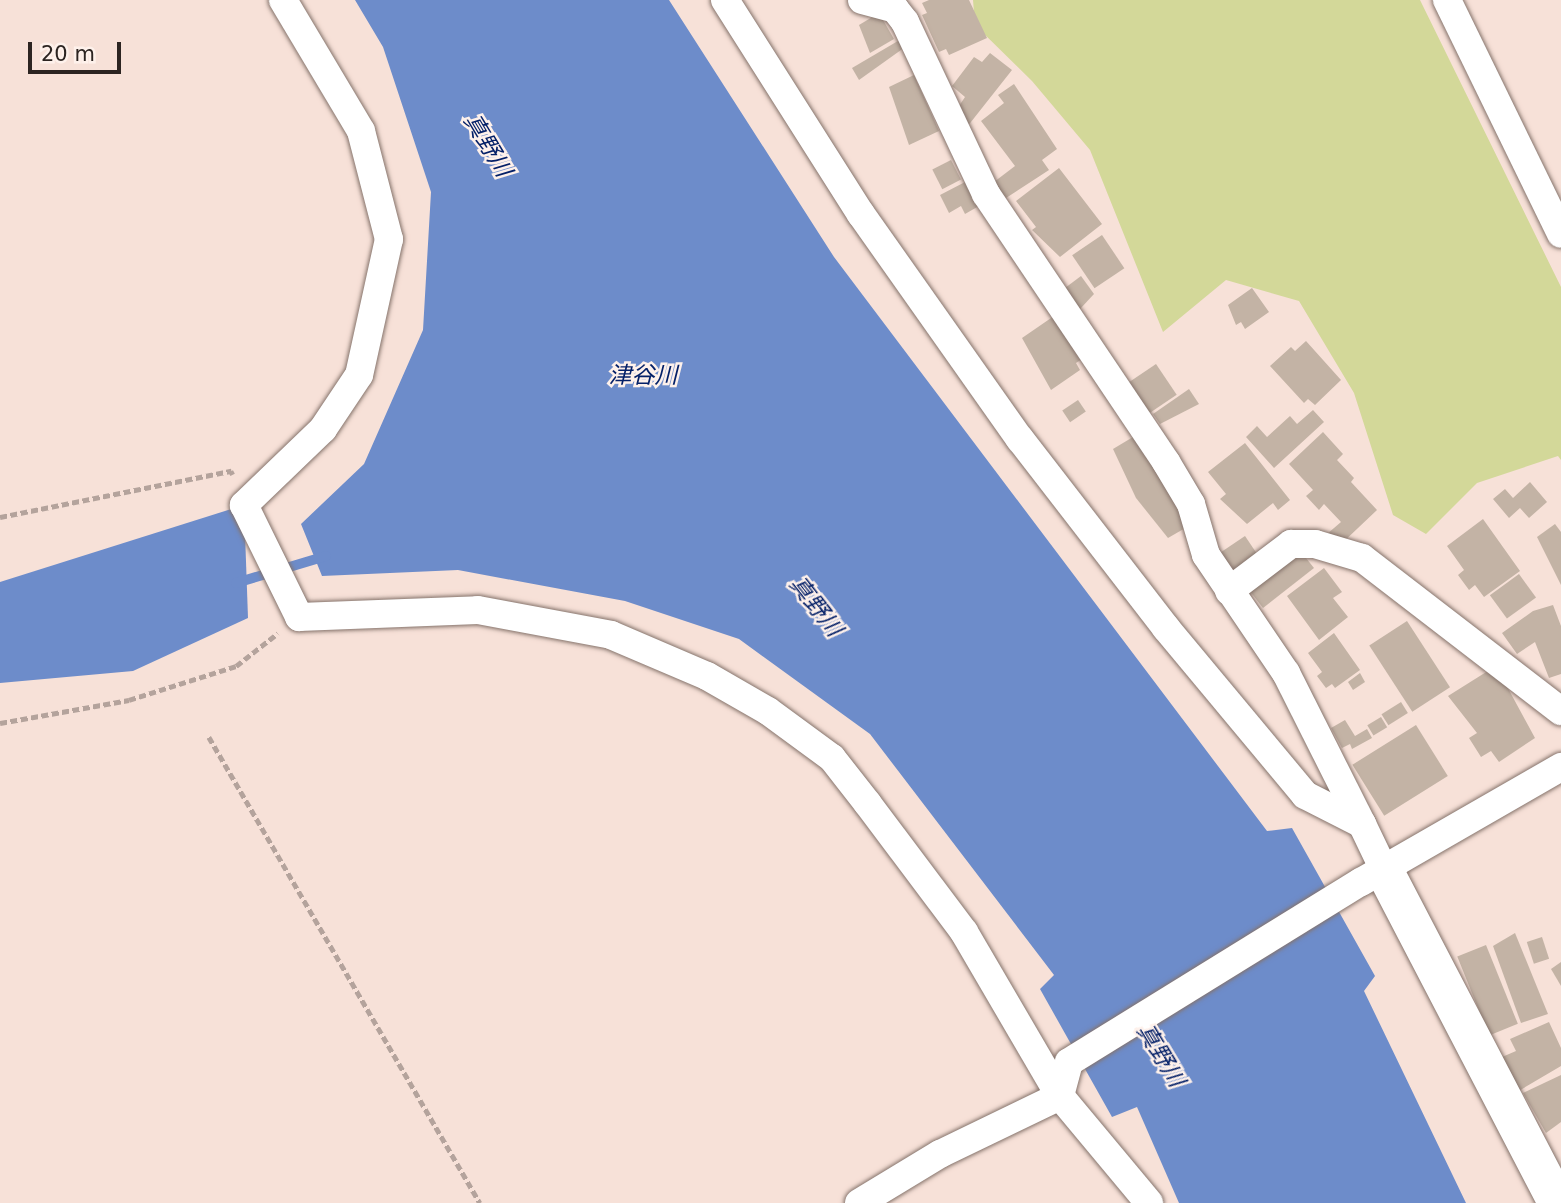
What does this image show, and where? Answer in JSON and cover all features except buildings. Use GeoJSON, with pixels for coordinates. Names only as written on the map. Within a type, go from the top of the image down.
{"type":"FeatureCollection","features":[{"type":"Feature","properties":{"kind":"street"},"geometry":{"type":"LineString","coordinates":[[283,0],[361,131],[389,239],[359,375],[323,429],[244,505],[292,606],[478,610],[611,635],[707,676],[768,711],[832,758],[964,932],[1060,1096],[1149,1203]]}},
{"type":"Feature","properties":{"kind":"street"},"geometry":{"type":"LineString","coordinates":[[725,0],[861,214],[1028,450],[1166,628],[1305,795],[1362,824]]}},
{"type":"Feature","properties":{"kind":"street"},"geometry":{"type":"LineString","coordinates":[[862,0],[895,9],[905,22],[986,194],[1191,504],[1206,555],[1286,673],[1362,824],[1373,876],[1557,1203]]}},
{"type":"Feature","properties":{"kind":"street"},"geometry":{"type":"LineString","coordinates":[[1447,0],[1561,234]]}},
{"type":"Feature","properties":{"kind":"street"},"geometry":{"type":"LineString","coordinates":[[1230,591],[1291,544],[1315,544],[1362,558],[1561,711]]}},
{"type":"Feature","properties":{"kind":"street"},"geometry":{"type":"LineString","coordinates":[[859,1203],[940,1154],[1060,1096],[1069,1062],[1373,876],[1561,767]]}},
{"type":"Feature","properties":{"kind":"path"},"geometry":{"type":"LineString","coordinates":[[0,517],[231,471],[244,505]]}},
{"type":"Feature","properties":{"kind":"path"},"geometry":{"type":"LineString","coordinates":[[0,723],[129,701],[236,666],[292,606]]}},
{"type":"Feature","properties":{"kind":"path"},"geometry":{"type":"LineString","coordinates":[[209,737],[480,1203]]}},
{"type":"Feature","properties":{"kind":"green space"},"geometry":{"type":"Polygon","coordinates":[[[973,0],[1420,0],[1561,287],[1561,460],[1558,456],[1477,483],[1426,534],[1393,515],[1354,393],[1299,301],[1226,280],[1163,332],[1090,150],[1032,81],[975,25],[973,0]]]}},
{"type":"Feature","properties":{"kind":"water","name":"津谷川"},"geometry":{"type":"Polygon","coordinates":[[[355,0],[669,0],[834,257],[1267,831],[1292,828],[1375,976],[1364,991],[1466,1203],[1179,1203],[1137,1107],[1112,1117],[1040,989],[1054,975],[870,734],[739,639],[625,601],[458,570],[322,576],[301,524],[364,464],[423,330],[431,192],[383,47],[355,0]]]}},
{"type":"Feature","properties":{"kind":"water"},"geometry":{"type":"Polygon","coordinates":[[[244,505],[248,618],[133,671],[0,683],[0,582],[244,505]]]}},
{"type":"Feature","properties":{"kind":"waterway"},"geometry":{"type":"LineString","coordinates":[[236,583],[326,556]]}},
{"type":"Feature","properties":{"kind":"water label","name":"真野川"},"geometry":{"type":"Point","coordinates":[488,145]}},
{"type":"Feature","properties":{"kind":"water label","name":"真野川"},"geometry":{"type":"Point","coordinates":[816,606]}},
{"type":"Feature","properties":{"kind":"water label","name":"真野川"},"geometry":{"type":"Point","coordinates":[1161,1055]}}]}
